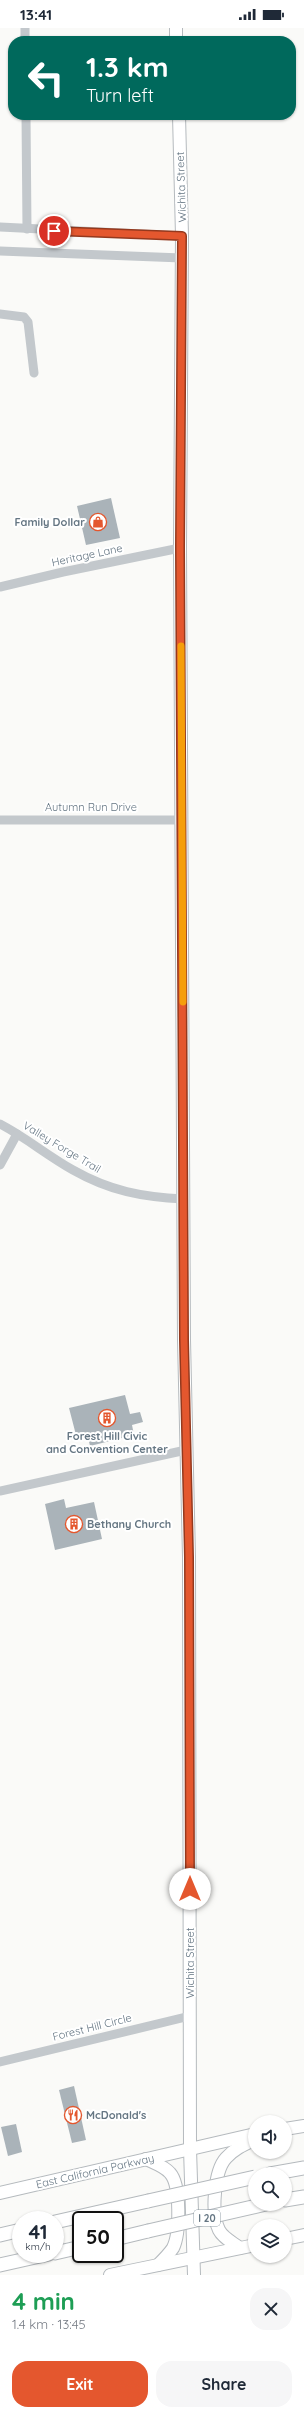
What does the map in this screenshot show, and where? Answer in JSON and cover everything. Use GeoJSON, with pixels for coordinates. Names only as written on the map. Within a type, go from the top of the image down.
{"type":"FeatureCollection","features":[{"type":"Feature","properties":{"kind":"highway"},"geometry":{"type":"LineString","coordinates":[[292,2170],[304,2168]]}},
{"type":"Feature","properties":{"kind":"highway"},"geometry":{"type":"LineString","coordinates":[[64,2220],[248,2179]]}},
{"type":"Feature","properties":{"kind":"highway"},"geometry":{"type":"LineString","coordinates":[[292,2199],[304,2196]]}},
{"type":"Feature","properties":{"kind":"highway","name":"I 20"},"geometry":{"type":"LineString","coordinates":[[124,2237],[248,2208]]}},
{"type":"Feature","properties":{"kind":"highway"},"geometry":{"type":"LineString","coordinates":[[0,2226],[12,2228]]}},
{"type":"Feature","properties":{"kind":"highway"},"geometry":{"type":"LineString","coordinates":[[0,2235],[12,2232]]}},
{"type":"Feature","properties":{"kind":"highway"},"geometry":{"type":"LineString","coordinates":[[0,2265],[12,2262]]}},
{"type":"Feature","properties":{"kind":"highway"},"geometry":{"type":"LineString","coordinates":[[0,2272],[13,2263]]}},
{"type":"Feature","properties":{"kind":"main road","name":"Wichita Street"},"geometry":{"type":"LineString","coordinates":[[179,120],[182,236],[180,548],[184,1340],[190,2149],[194,2275]]}},
{"type":"Feature","properties":{"kind":"main road"},"geometry":{"type":"LineString","coordinates":[[292,2127],[304,2126]]}},
{"type":"Feature","properties":{"kind":"main road","name":"East California Parkway"},"geometry":{"type":"LineString","coordinates":[[0,2192],[248,2136]]}},
{"type":"Feature","properties":{"kind":"main road"},"geometry":{"type":"LineString","coordinates":[[240,2248],[223,2236],[218,2228],[215,2202],[217,2172],[225,2159],[238,2148],[248,2143]]}},
{"type":"Feature","properties":{"kind":"main road"},"geometry":{"type":"LineString","coordinates":[[146,2159],[163,2166],[171,2173],[176,2184],[178,2210],[176,2235],[173,2248],[158,2264]]}},
{"type":"Feature","properties":{"kind":"main road"},"geometry":{"type":"LineString","coordinates":[[292,2238],[304,2235]]}},
{"type":"Feature","properties":{"kind":"main road"},"geometry":{"type":"LineString","coordinates":[[110,2275],[248,2246]]}},
{"type":"Feature","properties":{"kind":"street"},"geometry":{"type":"LineString","coordinates":[[26,120],[27,229]]}},
{"type":"Feature","properties":{"kind":"street"},"geometry":{"type":"LineString","coordinates":[[0,227],[182,236]]}},
{"type":"Feature","properties":{"kind":"street"},"geometry":{"type":"LineString","coordinates":[[0,251],[182,258]]}},
{"type":"Feature","properties":{"kind":"street"},"geometry":{"type":"LineString","coordinates":[[0,314],[24,317],[28,322],[34,373]]}},
{"type":"Feature","properties":{"kind":"street","name":"Heritage Lane"},"geometry":{"type":"LineString","coordinates":[[0,587],[63,572],[180,548]]}},
{"type":"Feature","properties":{"kind":"street","name":"Autumn Run Drive"},"geometry":{"type":"LineString","coordinates":[[0,820],[182,820]]}},
{"type":"Feature","properties":{"kind":"street","name":"Valley Forge Trail"},"geometry":{"type":"LineString","coordinates":[[0,1124],[72,1169],[98,1183],[147,1197],[184,1199]]}},
{"type":"Feature","properties":{"kind":"street"},"geometry":{"type":"LineString","coordinates":[[0,1165],[17,1134]]}},
{"type":"Feature","properties":{"kind":"street"},"geometry":{"type":"LineString","coordinates":[[0,1491],[186,1450]]}},
{"type":"Feature","properties":{"kind":"street","name":"Forest Hill Circle"},"geometry":{"type":"LineString","coordinates":[[0,2062],[190,2016]]}},
{"type":"Feature","properties":{"kind":"building","name":"Family Dollar"},"geometry":{"type":"Polygon","coordinates":[[[111,498],[120,538],[86,545],[77,506],[111,498]]]}},
{"type":"Feature","properties":{"kind":"building","name":"Forest Hill Civic and Convention Center"},"geometry":{"type":"Polygon","coordinates":[[[125,1395],[130,1414],[140,1412],[143,1422],[132,1425],[134,1435],[90,1446],[87,1433],[76,1435],[69,1408],[125,1395]]]}},
{"type":"Feature","properties":{"kind":"building","name":"Bethany Church"},"geometry":{"type":"Polygon","coordinates":[[[64,1499],[66,1508],[94,1502],[102,1539],[55,1550],[45,1504],[64,1499]]]}},
{"type":"Feature","properties":{"kind":"building","name":"McDonald's"},"geometry":{"type":"Polygon","coordinates":[[[74,2086],[86,2140],[72,2143],[59,2090],[74,2086]]]}},
{"type":"Feature","properties":{"kind":"building"},"geometry":{"type":"Polygon","coordinates":[[[16,2124],[22,2152],[8,2156],[1,2127],[16,2124]]]}},
{"type":"Feature","properties":{"kind":"slow traffic"},"geometry":{"type":"LineString","coordinates":[[181,646],[183,1002]]}},
{"type":"Feature","properties":{"kind":"place","name":"Family Dollar"},"geometry":{"type":"Point","coordinates":[98,522]}},
{"type":"Feature","properties":{"kind":"place","name":"Forest Hill Civic and Convention Center"},"geometry":{"type":"Point","coordinates":[107,1418]}},
{"type":"Feature","properties":{"kind":"place","name":"Bethany Church"},"geometry":{"type":"Point","coordinates":[74,1524]}},
{"type":"Feature","properties":{"kind":"place","name":"McDonald's"},"geometry":{"type":"Point","coordinates":[73,2115]}},
{"type":"Feature","properties":{"kind":"route"},"geometry":{"type":"LineString","coordinates":[[54,231],[182,236],[182,431],[180,548],[184,1340],[189,1557],[190,1889]]}}]}
